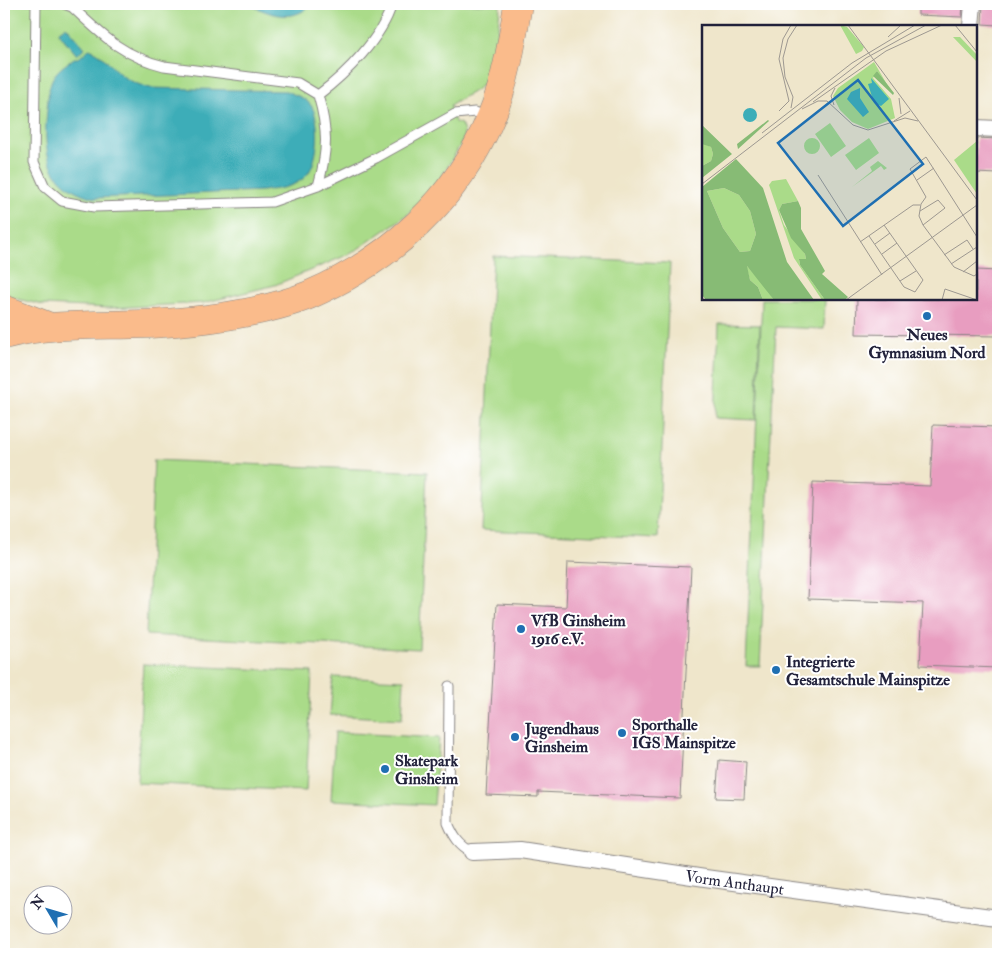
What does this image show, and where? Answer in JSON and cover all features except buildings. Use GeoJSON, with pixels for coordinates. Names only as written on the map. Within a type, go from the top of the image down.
{"type":"FeatureCollection","features":[{"type":"Feature","properties":{"kind":"highway"},"geometry":{"type":"LineString","coordinates":[[4,335],[50,326],[136,325],[225,316],[308,295],[343,279],[374,261],[432,211],[455,183],[475,149],[491,117],[512,42],[518,4]]}},
{"type":"Feature","properties":{"kind":"highway"},"geometry":{"type":"LineString","coordinates":[[4,309],[50,326]]}},
{"type":"Feature","properties":{"kind":"street"},"geometry":{"type":"LineString","coordinates":[[972,4],[972,25]]}},
{"type":"Feature","properties":{"kind":"street"},"geometry":{"type":"LineString","coordinates":[[977,128],[998,129]]}},
{"type":"Feature","properties":{"kind":"street","name":"Vorm Anthaupt"},"geometry":{"type":"LineString","coordinates":[[472,852],[520,850],[705,878],[998,918]]}},
{"type":"Feature","properties":{"kind":"lane"},"geometry":{"type":"LineString","coordinates":[[36,4],[34,162],[45,187],[62,201],[94,207],[272,202],[318,186],[376,158],[455,114],[475,112],[491,117]]}},
{"type":"Feature","properties":{"kind":"lane"},"geometry":{"type":"LineString","coordinates":[[64,4],[72,7],[111,43],[146,62],[298,83],[318,95],[326,132],[325,162],[318,186]]}},
{"type":"Feature","properties":{"kind":"lane"},"geometry":{"type":"LineString","coordinates":[[318,95],[335,82],[367,47],[388,16],[392,4]]}},
{"type":"Feature","properties":{"kind":"lane"},"geometry":{"type":"LineString","coordinates":[[449,686],[448,823],[454,837],[463,847],[472,852]]}},
{"type":"Feature","properties":{"kind":"green space"},"geometry":{"type":"Polygon","coordinates":[[[4,4],[500,4],[493,60],[485,80],[480,87],[450,106],[455,122],[461,124],[464,132],[463,140],[446,170],[420,206],[352,253],[275,285],[203,303],[110,308],[43,305],[9,297],[4,294],[4,4]]]}},
{"type":"Feature","properties":{"kind":"green space"},"geometry":{"type":"Polygon","coordinates":[[[493,256],[670,263],[658,538],[481,530],[493,256]]]}},
{"type":"Feature","properties":{"kind":"green space"},"geometry":{"type":"Polygon","coordinates":[[[762,300],[825,300],[824,329],[776,327],[760,666],[746,666],[762,300]]]}},
{"type":"Feature","properties":{"kind":"green space"},"geometry":{"type":"Polygon","coordinates":[[[719,324],[760,325],[756,420],[715,418],[719,324]]]}},
{"type":"Feature","properties":{"kind":"green space"},"geometry":{"type":"Polygon","coordinates":[[[154,460],[427,472],[419,649],[146,635],[154,460]]]}},
{"type":"Feature","properties":{"kind":"green space"},"geometry":{"type":"Polygon","coordinates":[[[143,664],[312,672],[306,791],[137,783],[143,664]]]}},
{"type":"Feature","properties":{"kind":"green space"},"geometry":{"type":"Polygon","coordinates":[[[333,677],[404,680],[402,719],[330,715],[333,677]]]}},
{"type":"Feature","properties":{"kind":"green space","name":"Skatepark Ginsheim"},"geometry":{"type":"Polygon","coordinates":[[[335,732],[439,738],[434,805],[331,800],[335,732]]]}},
{"type":"Feature","properties":{"kind":"water"},"geometry":{"type":"Polygon","coordinates":[[[248,4],[312,4],[297,14],[281,15],[264,11],[248,4]]]}},
{"type":"Feature","properties":{"kind":"water"},"geometry":{"type":"Polygon","coordinates":[[[66,26],[85,48],[77,55],[58,32],[66,26]]]}},
{"type":"Feature","properties":{"kind":"water"},"geometry":{"type":"Polygon","coordinates":[[[89,49],[102,56],[123,76],[150,88],[286,91],[300,97],[312,107],[317,123],[316,153],[310,171],[295,184],[262,191],[95,198],[79,193],[58,176],[52,166],[46,141],[47,110],[49,88],[56,73],[74,58],[79,58],[89,49]]]}},
{"type":"Feature","properties":{"kind":"place","name":"Neues Gymnasium Nord"},"geometry":{"type":"Point","coordinates":[927,316]}},
{"type":"Feature","properties":{"kind":"place","name":"VfB Ginsheim 1916 e.V."},"geometry":{"type":"Point","coordinates":[521,629]}},
{"type":"Feature","properties":{"kind":"place","name":"Integrierte Gesamtschule Mainspitze"},"geometry":{"type":"Point","coordinates":[776,670]}},
{"type":"Feature","properties":{"kind":"place","name":"Sporthalle IGS Mainspitze"},"geometry":{"type":"Point","coordinates":[622,733]}},
{"type":"Feature","properties":{"kind":"place","name":"Jugendhaus Ginsheim"},"geometry":{"type":"Point","coordinates":[515,737]}},
{"type":"Feature","properties":{"kind":"place","name":"Skatepark Ginsheim"},"geometry":{"type":"Point","coordinates":[385,769]}}]}
